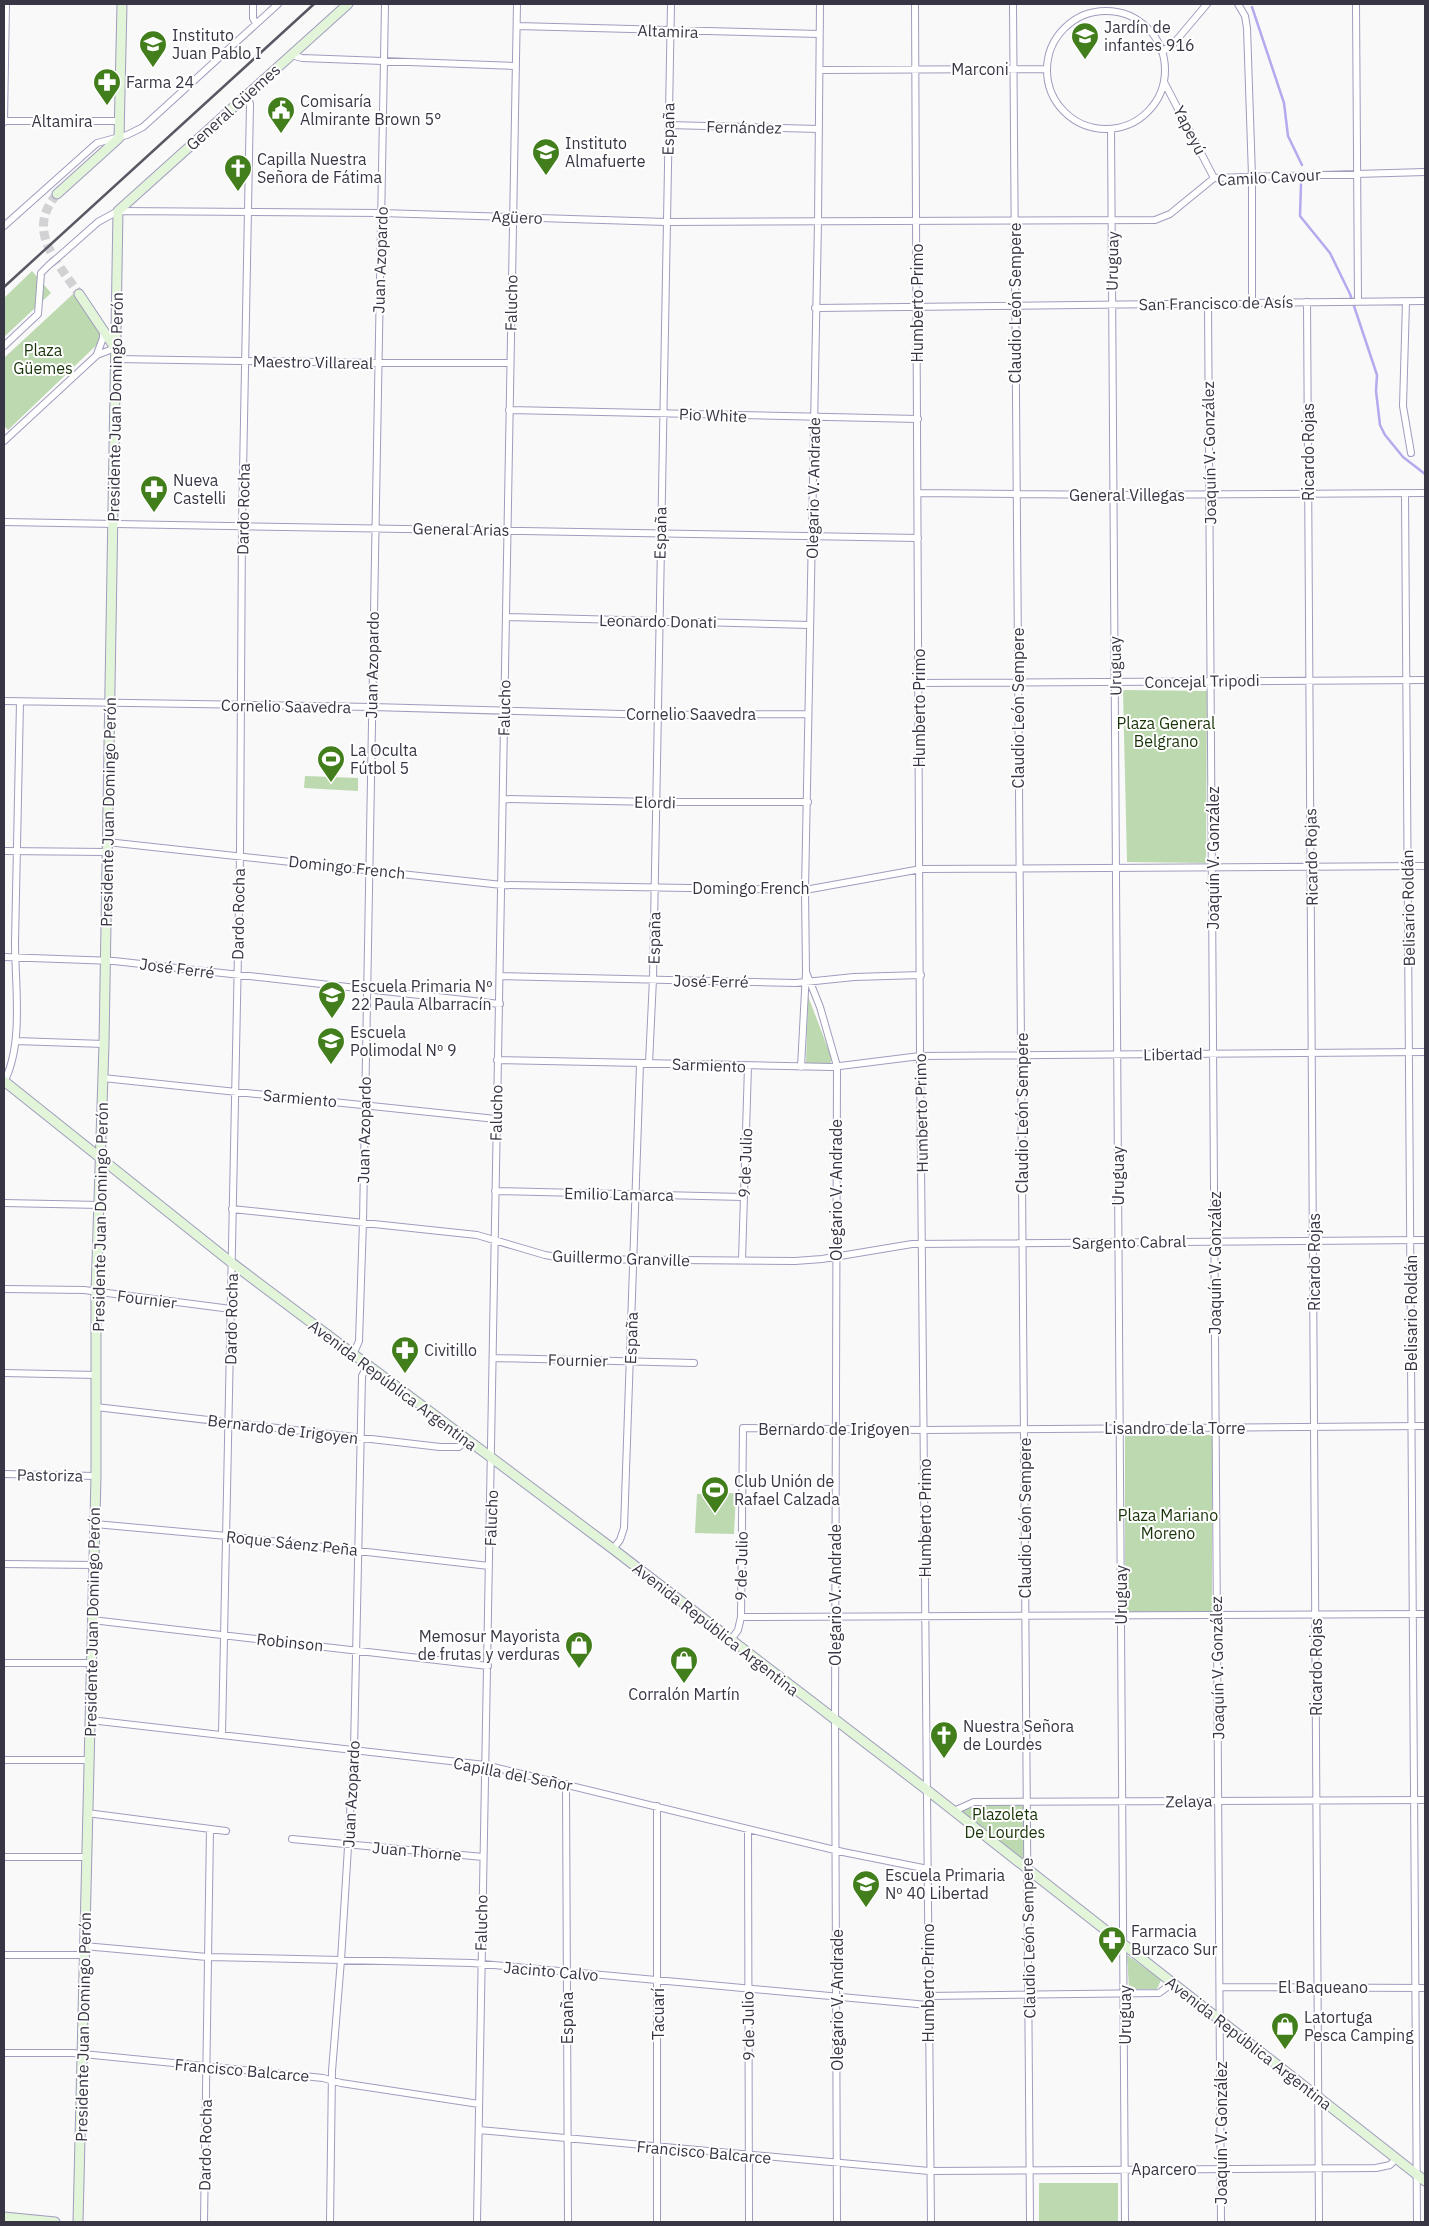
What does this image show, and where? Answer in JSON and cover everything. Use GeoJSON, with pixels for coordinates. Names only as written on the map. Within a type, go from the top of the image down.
{"type":"FeatureCollection","features":[{"type":"Feature","properties":{"kind":"street"},"geometry":{"type":"LineString","coordinates":[[4,122],[6,4]]}},
{"type":"Feature","properties":{"kind":"street"},"geometry":{"type":"LineString","coordinates":[[119,138],[122,4]]}},
{"type":"Feature","properties":{"kind":"street"},"geometry":{"type":"LineString","coordinates":[[253,4],[253,18],[256,24]]}},
{"type":"Feature","properties":{"kind":"street"},"geometry":{"type":"LineString","coordinates":[[57,194],[119,138],[143,127],[278,4]]}},
{"type":"Feature","properties":{"kind":"street","name":"General Güemes"},"geometry":{"type":"LineString","coordinates":[[118,211],[348,4]]}},
{"type":"Feature","properties":{"kind":"street","name":"Juan Azopardo"},"geometry":{"type":"LineString","coordinates":[[353,1355],[359,1341],[363,1222],[374,528],[385,4]]}},
{"type":"Feature","properties":{"kind":"street","name":"Falucho"},"geometry":{"type":"LineString","coordinates":[[478,2222],[480,1964],[490,1566],[496,1119],[500,1004],[517,4]]}},
{"type":"Feature","properties":{"kind":"street","name":"España"},"geometry":{"type":"LineString","coordinates":[[649,1063],[653,979],[671,4]]}},
{"type":"Feature","properties":{"kind":"street","name":"Olegario V. Andrade"},"geometry":{"type":"LineString","coordinates":[[820,4],[818,222],[805,890],[806,972],[837,1066],[835,1720],[838,2222]]}},
{"type":"Feature","properties":{"kind":"street","name":"Humberto Primo"},"geometry":{"type":"LineString","coordinates":[[915,4],[918,683],[921,870],[920,1056],[931,2222]]}},
{"type":"Feature","properties":{"kind":"street","name":"Claudio León Sempere"},"geometry":{"type":"LineString","coordinates":[[1012,4],[1030,2222]]}},
{"type":"Feature","properties":{"kind":"street"},"geometry":{"type":"LineString","coordinates":[[1162,52],[1174,43],[1208,4]]}},
{"type":"Feature","properties":{"kind":"street"},"geometry":{"type":"LineString","coordinates":[[1238,4],[1245,16],[1247,28],[1252,176],[1252,303]]}},
{"type":"Feature","properties":{"kind":"street"},"geometry":{"type":"LineString","coordinates":[[1354,301],[1357,172],[1356,4]]}},
{"type":"Feature","properties":{"kind":"street"},"geometry":{"type":"LineString","coordinates":[[1105,7],[1136,18],[1149,28],[1158,41],[1162,52],[1165,68],[1164,82],[1158,98],[1146,113],[1130,124],[1111,129],[1083,124],[1074,120],[1060,107],[1051,91],[1046,69],[1049,53],[1057,36],[1070,23],[1105,7]]}},
{"type":"Feature","properties":{"kind":"street","name":"Altamira"},"geometry":{"type":"LineString","coordinates":[[517,26],[819,34]]}},
{"type":"Feature","properties":{"kind":"street"},"geometry":{"type":"LineString","coordinates":[[291,55],[302,58],[516,66]]}},
{"type":"Feature","properties":{"kind":"street"},"geometry":{"type":"LineString","coordinates":[[820,70],[915,69]]}},
{"type":"Feature","properties":{"kind":"street","name":"Marconi"},"geometry":{"type":"LineString","coordinates":[[915,69],[1046,69]]}},
{"type":"Feature","properties":{"kind":"street","name":"Yapeyú"},"geometry":{"type":"LineString","coordinates":[[1164,82],[1214,178]]}},
{"type":"Feature","properties":{"kind":"street","name":"Dardo Rocha"},"geometry":{"type":"LineString","coordinates":[[222,1735],[232,1263],[233,1092],[240,856],[242,526],[249,212],[250,104],[248,94]]}},
{"type":"Feature","properties":{"kind":"street","name":"Altamira"},"geometry":{"type":"LineString","coordinates":[[4,122],[119,121]]}},
{"type":"Feature","properties":{"kind":"street","name":"Fernández"},"geometry":{"type":"LineString","coordinates":[[668,125],[819,129]]}},
{"type":"Feature","properties":{"kind":"street","name":"Uruguay"},"geometry":{"type":"LineString","coordinates":[[1111,129],[1126,2222]]}},
{"type":"Feature","properties":{"kind":"street"},"geometry":{"type":"LineString","coordinates":[[4,226],[96,143],[107,139],[119,138]]}},
{"type":"Feature","properties":{"kind":"street","name":"Camilo Cavour"},"geometry":{"type":"LineString","coordinates":[[916,222],[1163,218],[1214,178],[1357,172],[1425,172]]}},
{"type":"Feature","properties":{"kind":"street"},"geometry":{"type":"LineString","coordinates":[[4,346],[38,314],[41,273],[98,222],[118,211]]}},
{"type":"Feature","properties":{"kind":"street","name":"Agüero"},"geometry":{"type":"LineString","coordinates":[[118,211],[381,213],[666,222],[916,222]]}},
{"type":"Feature","properties":{"kind":"street","name":"Presidente Juan Domingo Perón"},"geometry":{"type":"LineString","coordinates":[[78,2222],[96,1476],[96,1292],[106,960],[118,211]]}},
{"type":"Feature","properties":{"kind":"street"},"geometry":{"type":"LineString","coordinates":[[79,294],[115,348],[97,355]]}},
{"type":"Feature","properties":{"kind":"street","name":"San Francisco de Asís"},"geometry":{"type":"LineString","coordinates":[[815,308],[1425,301]]}},
{"type":"Feature","properties":{"kind":"street","name":"Ricardo Rojas"},"geometry":{"type":"LineString","coordinates":[[1307,302],[1319,2222]]}},
{"type":"Feature","properties":{"kind":"street"},"geometry":{"type":"LineString","coordinates":[[1406,302],[1403,406],[1411,454]]}},
{"type":"Feature","properties":{"kind":"street","name":"Joaquín V. González"},"geometry":{"type":"LineString","coordinates":[[1208,304],[1212,680],[1216,1615],[1222,2222]]}},
{"type":"Feature","properties":{"kind":"street"},"geometry":{"type":"LineString","coordinates":[[4,440],[97,355],[101,347],[103,330]]}},
{"type":"Feature","properties":{"kind":"street","name":"Maestro Villareal"},"geometry":{"type":"LineString","coordinates":[[116,359],[377,363],[510,362]]}},
{"type":"Feature","properties":{"kind":"street","name":"Pio White"},"geometry":{"type":"LineString","coordinates":[[509,410],[918,420]]}},
{"type":"Feature","properties":{"kind":"street","name":"General Villegas"},"geometry":{"type":"LineString","coordinates":[[918,493],[1113,496],[1425,493]]}},
{"type":"Feature","properties":{"kind":"street","name":"Belisario Roldán"},"geometry":{"type":"LineString","coordinates":[[1405,493],[1417,2222]]}},
{"type":"Feature","properties":{"kind":"street","name":"General Arias"},"geometry":{"type":"LineString","coordinates":[[4,522],[812,534],[918,538]]}},
{"type":"Feature","properties":{"kind":"street","name":"Leonardo Donati"},"geometry":{"type":"LineString","coordinates":[[507,617],[810,625]]}},
{"type":"Feature","properties":{"kind":"street","name":"Concejal Tripodi"},"geometry":{"type":"LineString","coordinates":[[918,683],[1425,680]]}},
{"type":"Feature","properties":{"kind":"street","name":"Cornelio Saavedra"},"geometry":{"type":"LineString","coordinates":[[4,701],[372,707],[657,715],[808,714]]}},
{"type":"Feature","properties":{"kind":"street"},"geometry":{"type":"LineString","coordinates":[[4,1081],[11,1065],[16,1041],[15,958],[20,702]]}},
{"type":"Feature","properties":{"kind":"street","name":"Elordi"},"geometry":{"type":"LineString","coordinates":[[503,798],[656,802],[808,802]]}},
{"type":"Feature","properties":{"kind":"street","name":"Domingo French"},"geometry":{"type":"LineString","coordinates":[[107,842],[369,869],[502,885],[654,888],[805,890],[921,870],[1425,866]]}},
{"type":"Feature","properties":{"kind":"street"},"geometry":{"type":"LineString","coordinates":[[4,851],[107,852]]}},
{"type":"Feature","properties":{"kind":"street","name":"José Ferré"},"geometry":{"type":"LineString","coordinates":[[4,957],[106,960],[500,1004]]}},
{"type":"Feature","properties":{"kind":"street","name":"José Ferré"},"geometry":{"type":"LineString","coordinates":[[500,976],[808,982],[854,977],[921,975]]}},
{"type":"Feature","properties":{"kind":"street","name":"Olegario V. Andrade"},"geometry":{"type":"LineString","coordinates":[[802,1067],[808,982]]}},
{"type":"Feature","properties":{"kind":"street"},"geometry":{"type":"LineString","coordinates":[[16,1041],[104,1044]]}},
{"type":"Feature","properties":{"kind":"street","name":"Libertad"},"geometry":{"type":"LineString","coordinates":[[920,1056],[1118,1056],[1425,1052]]}},
{"type":"Feature","properties":{"kind":"street","name":"Sarmiento"},"geometry":{"type":"LineString","coordinates":[[498,1060],[802,1067],[837,1066],[920,1056]]}},
{"type":"Feature","properties":{"kind":"street","name":"España"},"geometry":{"type":"LineString","coordinates":[[613,1549],[620,1540],[624,1528],[640,1064]]}},
{"type":"Feature","properties":{"kind":"street","name":"9 de Julio"},"geometry":{"type":"LineString","coordinates":[[742,1260],[748,1066]]}},
{"type":"Feature","properties":{"kind":"street","name":"Sarmiento"},"geometry":{"type":"LineString","coordinates":[[103,1078],[496,1119]]}},
{"type":"Feature","properties":{"kind":"street","name":"Avenida República Argentina"},"geometry":{"type":"LineString","coordinates":[[4,1081],[101,1161],[232,1263],[613,1549],[927,1790],[1425,2181]]}},
{"type":"Feature","properties":{"kind":"street","name":"Emilio Lamarca"},"geometry":{"type":"LineString","coordinates":[[495,1191],[743,1197]]}},
{"type":"Feature","properties":{"kind":"street"},"geometry":{"type":"LineString","coordinates":[[4,1203],[100,1205]]}},
{"type":"Feature","properties":{"kind":"street","name":"Guillermo Granville"},"geometry":{"type":"LineString","coordinates":[[232,1209],[477,1235],[556,1258],[809,1261],[923,1244]]}},
{"type":"Feature","properties":{"kind":"street","name":"Sargento Cabral"},"geometry":{"type":"LineString","coordinates":[[923,1244],[1425,1240]]}},
{"type":"Feature","properties":{"kind":"street","name":"Fournier"},"geometry":{"type":"LineString","coordinates":[[4,1289],[84,1290],[231,1309]]}},
{"type":"Feature","properties":{"kind":"street","name":"Fournier"},"geometry":{"type":"LineString","coordinates":[[493,1358],[694,1363]]}},
{"type":"Feature","properties":{"kind":"street","name":"Juan Azopardo"},"geometry":{"type":"LineString","coordinates":[[330,2222],[332,2081],[354,1750],[362,1376],[367,1366]]}},
{"type":"Feature","properties":{"kind":"street"},"geometry":{"type":"LineString","coordinates":[[4,1372],[97,1374]]}},
{"type":"Feature","properties":{"kind":"street","name":"Bernardo de Irigoyen"},"geometry":{"type":"LineString","coordinates":[[96,1407],[440,1448],[459,1446],[466,1440]]}},
{"type":"Feature","properties":{"kind":"street","name":"Lisandro de la Torre"},"geometry":{"type":"LineString","coordinates":[[924,1430],[1425,1426]]}},
{"type":"Feature","properties":{"kind":"street","name":"9 de Julio"},"geometry":{"type":"LineString","coordinates":[[731,1640],[738,1630],[741,1617],[743,1428]]}},
{"type":"Feature","properties":{"kind":"street","name":"Bernardo de Irigoyen"},"geometry":{"type":"LineString","coordinates":[[743,1428],[924,1430]]}},
{"type":"Feature","properties":{"kind":"street","name":"Pastoriza"},"geometry":{"type":"LineString","coordinates":[[4,1474],[96,1476]]}},
{"type":"Feature","properties":{"kind":"street","name":"Roque Sáenz Peña"},"geometry":{"type":"LineString","coordinates":[[95,1524],[227,1536],[490,1566]]}},
{"type":"Feature","properties":{"kind":"street"},"geometry":{"type":"LineString","coordinates":[[4,1564],[94,1564]]}},
{"type":"Feature","properties":{"kind":"street"},"geometry":{"type":"LineString","coordinates":[[741,1617],[1425,1614]]}},
{"type":"Feature","properties":{"kind":"street","name":"Robinson"},"geometry":{"type":"LineString","coordinates":[[92,1620],[223,1636],[356,1649],[488,1666]]}},
{"type":"Feature","properties":{"kind":"street"},"geometry":{"type":"LineString","coordinates":[[4,1662],[91,1663]]}},
{"type":"Feature","properties":{"kind":"street","name":"Capilla del Señor"},"geometry":{"type":"LineString","coordinates":[[90,1720],[486,1765],[836,1850],[928,1869]]}},
{"type":"Feature","properties":{"kind":"street"},"geometry":{"type":"LineString","coordinates":[[4,1760],[88,1760]]}},
{"type":"Feature","properties":{"kind":"street","name":"España"},"geometry":{"type":"LineString","coordinates":[[566,1784],[568,2222]]}},
{"type":"Feature","properties":{"kind":"street","name":"Zelaya"},"geometry":{"type":"LineString","coordinates":[[954,1811],[974,1802],[1425,1800]]}},
{"type":"Feature","properties":{"kind":"street","name":"Tacuarí"},"geometry":{"type":"LineString","coordinates":[[657,1806],[657,2222]]}},
{"type":"Feature","properties":{"kind":"street"},"geometry":{"type":"LineString","coordinates":[[87,1814],[226,1831]]}},
{"type":"Feature","properties":{"kind":"street","name":"Dardo Rocha"},"geometry":{"type":"LineString","coordinates":[[204,2222],[210,1829]]}},
{"type":"Feature","properties":{"kind":"street","name":"9 de Julio"},"geometry":{"type":"LineString","coordinates":[[748,1829],[749,2222]]}},
{"type":"Feature","properties":{"kind":"street","name":"Juan Thorne"},"geometry":{"type":"LineString","coordinates":[[292,1839],[483,1857]]}},
{"type":"Feature","properties":{"kind":"street"},"geometry":{"type":"LineString","coordinates":[[4,1857],[86,1857]]}},
{"type":"Feature","properties":{"kind":"street","name":"Jacinto Calvo"},"geometry":{"type":"LineString","coordinates":[[4,1956],[84,1951],[207,1957],[480,1964],[747,1990],[928,2005]]}},
{"type":"Feature","properties":{"kind":"street"},"geometry":{"type":"LineString","coordinates":[[928,1996],[1159,1994],[1173,1983]]}},
{"type":"Feature","properties":{"kind":"street","name":"El Baqueano"},"geometry":{"type":"LineString","coordinates":[[1221,1987],[1425,1988]]}},
{"type":"Feature","properties":{"kind":"street","name":"Francisco Balcarce"},"geometry":{"type":"LineString","coordinates":[[4,2053],[82,2054],[332,2081],[479,2104]]}},
{"type":"Feature","properties":{"kind":"street","name":"Francisco Balcarce"},"geometry":{"type":"LineString","coordinates":[[479,2130],[567,2140],[930,2171]]}},
{"type":"Feature","properties":{"kind":"street","name":"Aparcero"},"geometry":{"type":"LineString","coordinates":[[930,2171],[1383,2168],[1396,2159]]}},
{"type":"Feature","properties":{"kind":"street"},"geometry":{"type":"LineString","coordinates":[[4,2217],[55,2222]]}},
{"type":"Feature","properties":{"kind":"green space"},"geometry":{"type":"Polygon","coordinates":[[[32,271],[51,293],[4,337],[4,298],[32,271]]]}},
{"type":"Feature","properties":{"kind":"green space","name":"Plaza Güemes"},"geometry":{"type":"Polygon","coordinates":[[[73,294],[105,337],[8,430],[4,426],[4,358],[73,294]]]}},
{"type":"Feature","properties":{"kind":"green space","name":"Plaza General Belgrano"},"geometry":{"type":"Polygon","coordinates":[[[1123,690],[1207,691],[1206,863],[1127,862],[1123,690]]]}},
{"type":"Feature","properties":{"kind":"green space","name":"La Oculta Fútbol 5"},"geometry":{"type":"Polygon","coordinates":[[[305,776],[358,778],[358,791],[304,788],[305,776]]]}},
{"type":"Feature","properties":{"kind":"green space"},"geometry":{"type":"Polygon","coordinates":[[[808,996],[832,1059],[830,1064],[806,1063],[808,996]]]}},
{"type":"Feature","properties":{"kind":"green space","name":"Plaza Mariano Moreno"},"geometry":{"type":"Polygon","coordinates":[[[1212,1435],[1212,1612],[1125,1613],[1125,1436],[1212,1435]]]}},
{"type":"Feature","properties":{"kind":"green space","name":"Club Unión de Rafael Calzada"},"geometry":{"type":"Polygon","coordinates":[[[736,1493],[734,1534],[695,1533],[697,1494],[736,1493]]]}},
{"type":"Feature","properties":{"kind":"green space","name":"Plazoleta De Lourdes"},"geometry":{"type":"Polygon","coordinates":[[[1027,1802],[1027,1869],[954,1811],[968,1804],[1027,1802]]]}},
{"type":"Feature","properties":{"kind":"green space"},"geometry":{"type":"Polygon","coordinates":[[[1127,1955],[1161,1980],[1157,1989],[1129,1989],[1127,1955]]]}},
{"type":"Feature","properties":{"kind":"green space"},"geometry":{"type":"Polygon","coordinates":[[[1039,2183],[1118,2183],[1118,2222],[1039,2222],[1039,2183]]]}},
{"type":"Feature","properties":{"kind":"waterway"},"geometry":{"type":"LineString","coordinates":[[1252,7],[1284,103],[1288,136],[1302,165]]}},
{"type":"Feature","properties":{"kind":"waterway"},"geometry":{"type":"LineString","coordinates":[[1301,184],[1300,216],[1330,253],[1350,294],[1377,375],[1376,391],[1380,425],[1385,435],[1403,457],[1425,474]]}},
{"type":"Feature","properties":{"kind":"tunnel"},"geometry":{"type":"LineString","coordinates":[[57,194],[48,208],[44,221],[44,233],[54,258],[79,294]]}},
{"type":"Feature","properties":{"kind":"railway"},"geometry":{"type":"LineString","coordinates":[[4,287],[314,4]]}},
{"type":"Feature","properties":{"kind":"place","name":"Jardín de infantes 916"},"geometry":{"type":"Point","coordinates":[1085,60]}},
{"type":"Feature","properties":{"kind":"place","name":"Instituto Juan Pablo I"},"geometry":{"type":"Point","coordinates":[153,68]}},
{"type":"Feature","properties":{"kind":"place","name":"Farma 24"},"geometry":{"type":"Point","coordinates":[107,106]}},
{"type":"Feature","properties":{"kind":"place","name":"Comisaría Almirante Brown 5°"},"geometry":{"type":"Point","coordinates":[281,134]}},
{"type":"Feature","properties":{"kind":"place","name":"Instituto Almafuerte"},"geometry":{"type":"Point","coordinates":[546,176]}},
{"type":"Feature","properties":{"kind":"place","name":"Capilla Nuestra Señora de Fátima"},"geometry":{"type":"Point","coordinates":[238,192]}},
{"type":"Feature","properties":{"kind":"place","name":"Nueva Castelli"},"geometry":{"type":"Point","coordinates":[154,513]}},
{"type":"Feature","properties":{"kind":"place","name":"La Oculta Fútbol 5"},"geometry":{"type":"Point","coordinates":[331,783]}},
{"type":"Feature","properties":{"kind":"place","name":"Escuela Primaria Nº 22 Paula Albarracín"},"geometry":{"type":"Point","coordinates":[332,1019]}},
{"type":"Feature","properties":{"kind":"place","name":"Escuela Polimodal Nº 9"},"geometry":{"type":"Point","coordinates":[331,1065]}},
{"type":"Feature","properties":{"kind":"place","name":"Civitillo"},"geometry":{"type":"Point","coordinates":[405,1374]}},
{"type":"Feature","properties":{"kind":"place","name":"Club Unión de Rafael Calzada"},"geometry":{"type":"Point","coordinates":[715,1514]}},
{"type":"Feature","properties":{"kind":"place","name":"Memosur Mayorista de frutas y verduras"},"geometry":{"type":"Point","coordinates":[579,1669]}},
{"type":"Feature","properties":{"kind":"place","name":"Corralón Martín"},"geometry":{"type":"Point","coordinates":[684,1684]}},
{"type":"Feature","properties":{"kind":"place","name":"Nuestra Señora de Lourdes"},"geometry":{"type":"Point","coordinates":[944,1759]}},
{"type":"Feature","properties":{"kind":"place","name":"Escuela Primaria Nº 40 Libertad"},"geometry":{"type":"Point","coordinates":[866,1908]}},
{"type":"Feature","properties":{"kind":"place","name":"Farmacia Burzaco Sur"},"geometry":{"type":"Point","coordinates":[1112,1964]}},
{"type":"Feature","properties":{"kind":"place","name":"Latortuga Pesca Camping"},"geometry":{"type":"Point","coordinates":[1285,2050]}}]}
